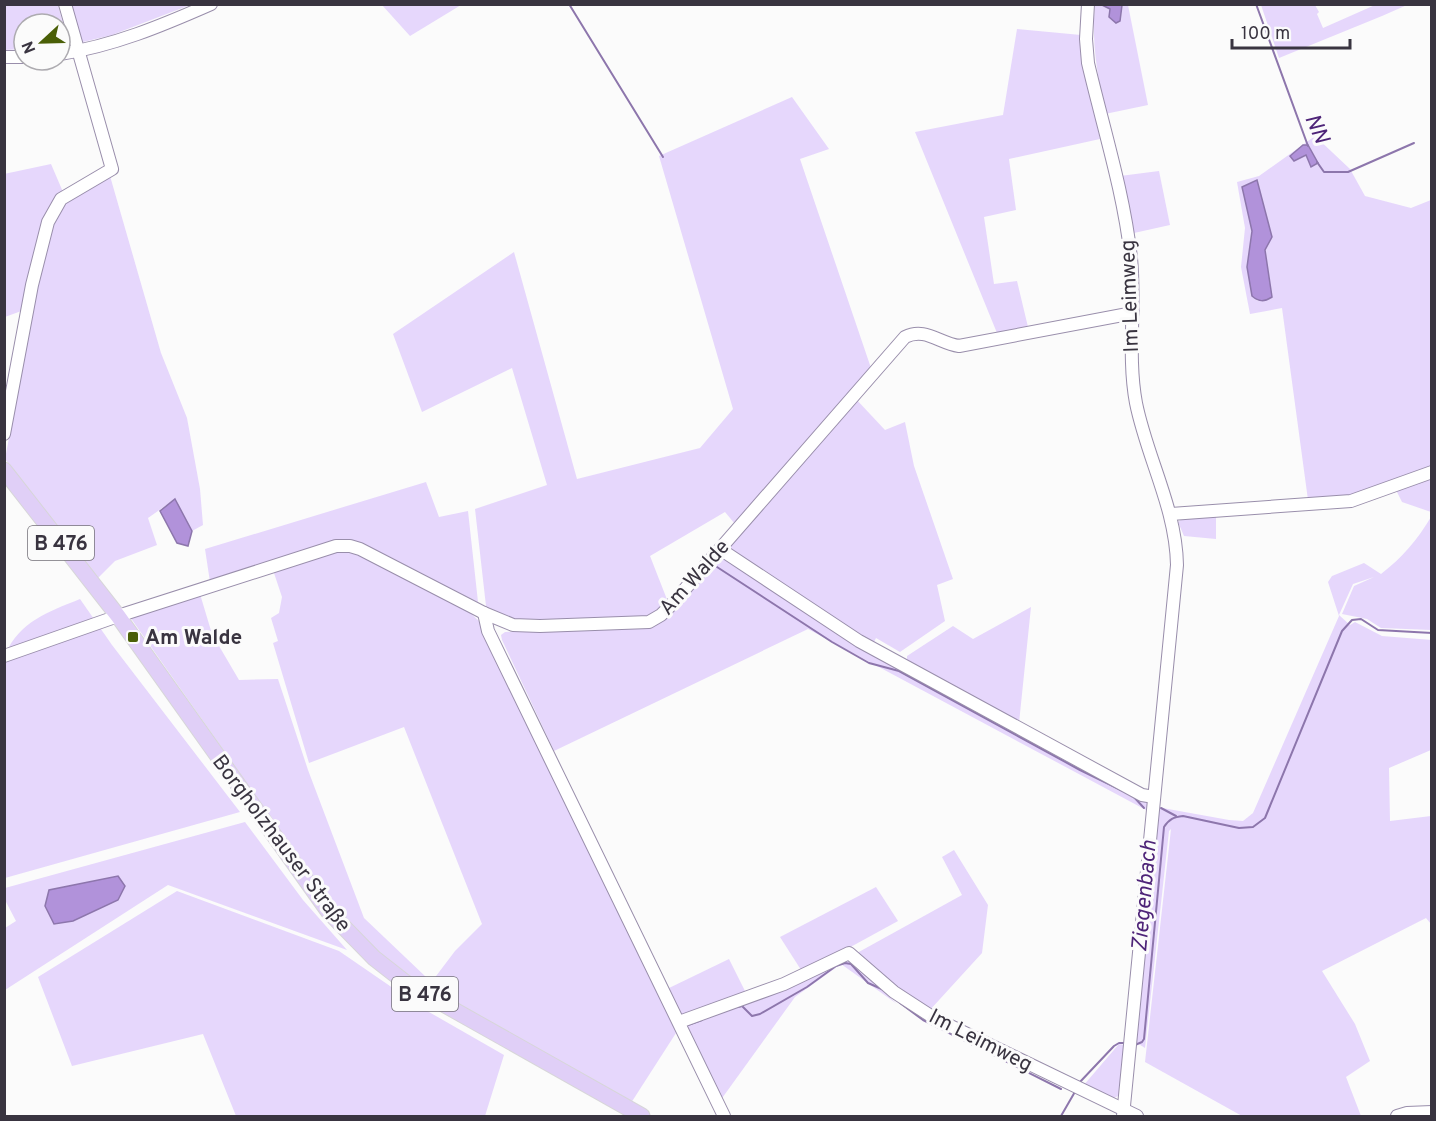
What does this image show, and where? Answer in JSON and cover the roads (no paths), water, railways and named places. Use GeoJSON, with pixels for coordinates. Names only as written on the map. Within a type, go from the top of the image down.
{"type":"FeatureCollection","features":[{"type":"Feature","properties":{"kind":"main road","name":"Borgholzhauser Straße"},"geometry":{"type":"LineString","coordinates":[[4,470],[118,616],[311,889],[346,932],[374,958],[414,988],[642,1116]]}},
{"type":"Feature","properties":{"kind":"street"},"geometry":{"type":"LineString","coordinates":[[4,434],[32,285],[48,222],[61,199],[112,169],[65,4]]}},
{"type":"Feature","properties":{"kind":"street"},"geometry":{"type":"LineString","coordinates":[[72,52],[114,43],[211,4]]}},
{"type":"Feature","properties":{"kind":"street","name":"Im Leimweg"},"geometry":{"type":"LineString","coordinates":[[679,1022],[784,984],[849,953],[894,992],[934,1018],[1076,1087],[1124,1114],[1177,565],[1177,541],[1171,514],[1143,433],[1136,403],[1132,373],[1133,281],[1129,239],[1088,63],[1086,39],[1088,4]]}},
{"type":"Feature","properties":{"kind":"street","name":"Am Walde"},"geometry":{"type":"LineString","coordinates":[[118,616],[336,546],[350,546],[484,613],[513,625],[649,622],[671,605],[905,337],[922,332],[958,346],[1133,313]]}},
{"type":"Feature","properties":{"kind":"street"},"geometry":{"type":"LineString","coordinates":[[1171,514],[1351,501],[1431,472]]}},
{"type":"Feature","properties":{"kind":"street"},"geometry":{"type":"LineString","coordinates":[[720,549],[859,641],[1142,795],[1154,797]]}},
{"type":"Feature","properties":{"kind":"street"},"geometry":{"type":"LineString","coordinates":[[484,613],[488,631],[724,1116]]}},
{"type":"Feature","properties":{"kind":"street"},"geometry":{"type":"LineString","coordinates":[[4,656],[118,616]]}},
{"type":"Feature","properties":{"kind":"street"},"geometry":{"type":"LineString","coordinates":[[1397,1116],[1407,1113],[1431,1112]]}},
{"type":"Feature","properties":{"kind":"street"},"geometry":{"type":"LineString","coordinates":[[1124,1114],[1137,1116]]}},
{"type":"Feature","properties":{"kind":"waterway"},"geometry":{"type":"LineString","coordinates":[[569,4],[663,157]]}},
{"type":"Feature","properties":{"kind":"waterway","name":"NN"},"geometry":{"type":"LineString","coordinates":[[1256,4],[1308,146]]}},
{"type":"Feature","properties":{"kind":"waterway","name":"NN"},"geometry":{"type":"LineString","coordinates":[[1317,162],[1324,172],[1348,172],[1414,143]]}},
{"type":"Feature","properties":{"kind":"waterway"},"geometry":{"type":"LineString","coordinates":[[717,567],[832,642],[869,663],[899,671],[1123,791]]}},
{"type":"Feature","properties":{"kind":"waterway","name":"Ziegenbach"},"geometry":{"type":"LineString","coordinates":[[1135,1045],[1144,1039],[1166,824],[1172,819],[1183,816],[1239,828],[1253,827],[1265,818],[1342,631],[1352,620],[1361,619],[1378,630],[1432,633]]}},
{"type":"Feature","properties":{"kind":"waterway"},"geometry":{"type":"LineString","coordinates":[[1133,796],[1144,808]]}},
{"type":"Feature","properties":{"kind":"waterway"},"geometry":{"type":"LineString","coordinates":[[1161,808],[1176,816]]}},
{"type":"Feature","properties":{"kind":"waterway"},"geometry":{"type":"LineString","coordinates":[[738,1007],[742,1006],[752,1016],[760,1014],[807,987],[836,966],[845,963],[851,964],[868,983],[884,990]]}},
{"type":"Feature","properties":{"kind":"waterway"},"geometry":{"type":"LineString","coordinates":[[900,1003],[923,1020],[1061,1089]]}},
{"type":"Feature","properties":{"kind":"waterway"},"geometry":{"type":"LineString","coordinates":[[688,1025],[702,1020]]}},
{"type":"Feature","properties":{"kind":"waterway","name":"Ziegenbach"},"geometry":{"type":"LineString","coordinates":[[1079,1083],[1114,1046],[1126,1043]]}},
{"type":"Feature","properties":{"kind":"waterway","name":"Ziegenbach"},"geometry":{"type":"LineString","coordinates":[[1061,1116],[1076,1090]]}},
{"type":"Feature","properties":{"kind":"place","name":"Am Walde"},"geometry":{"type":"Point","coordinates":[133,637]}}]}
